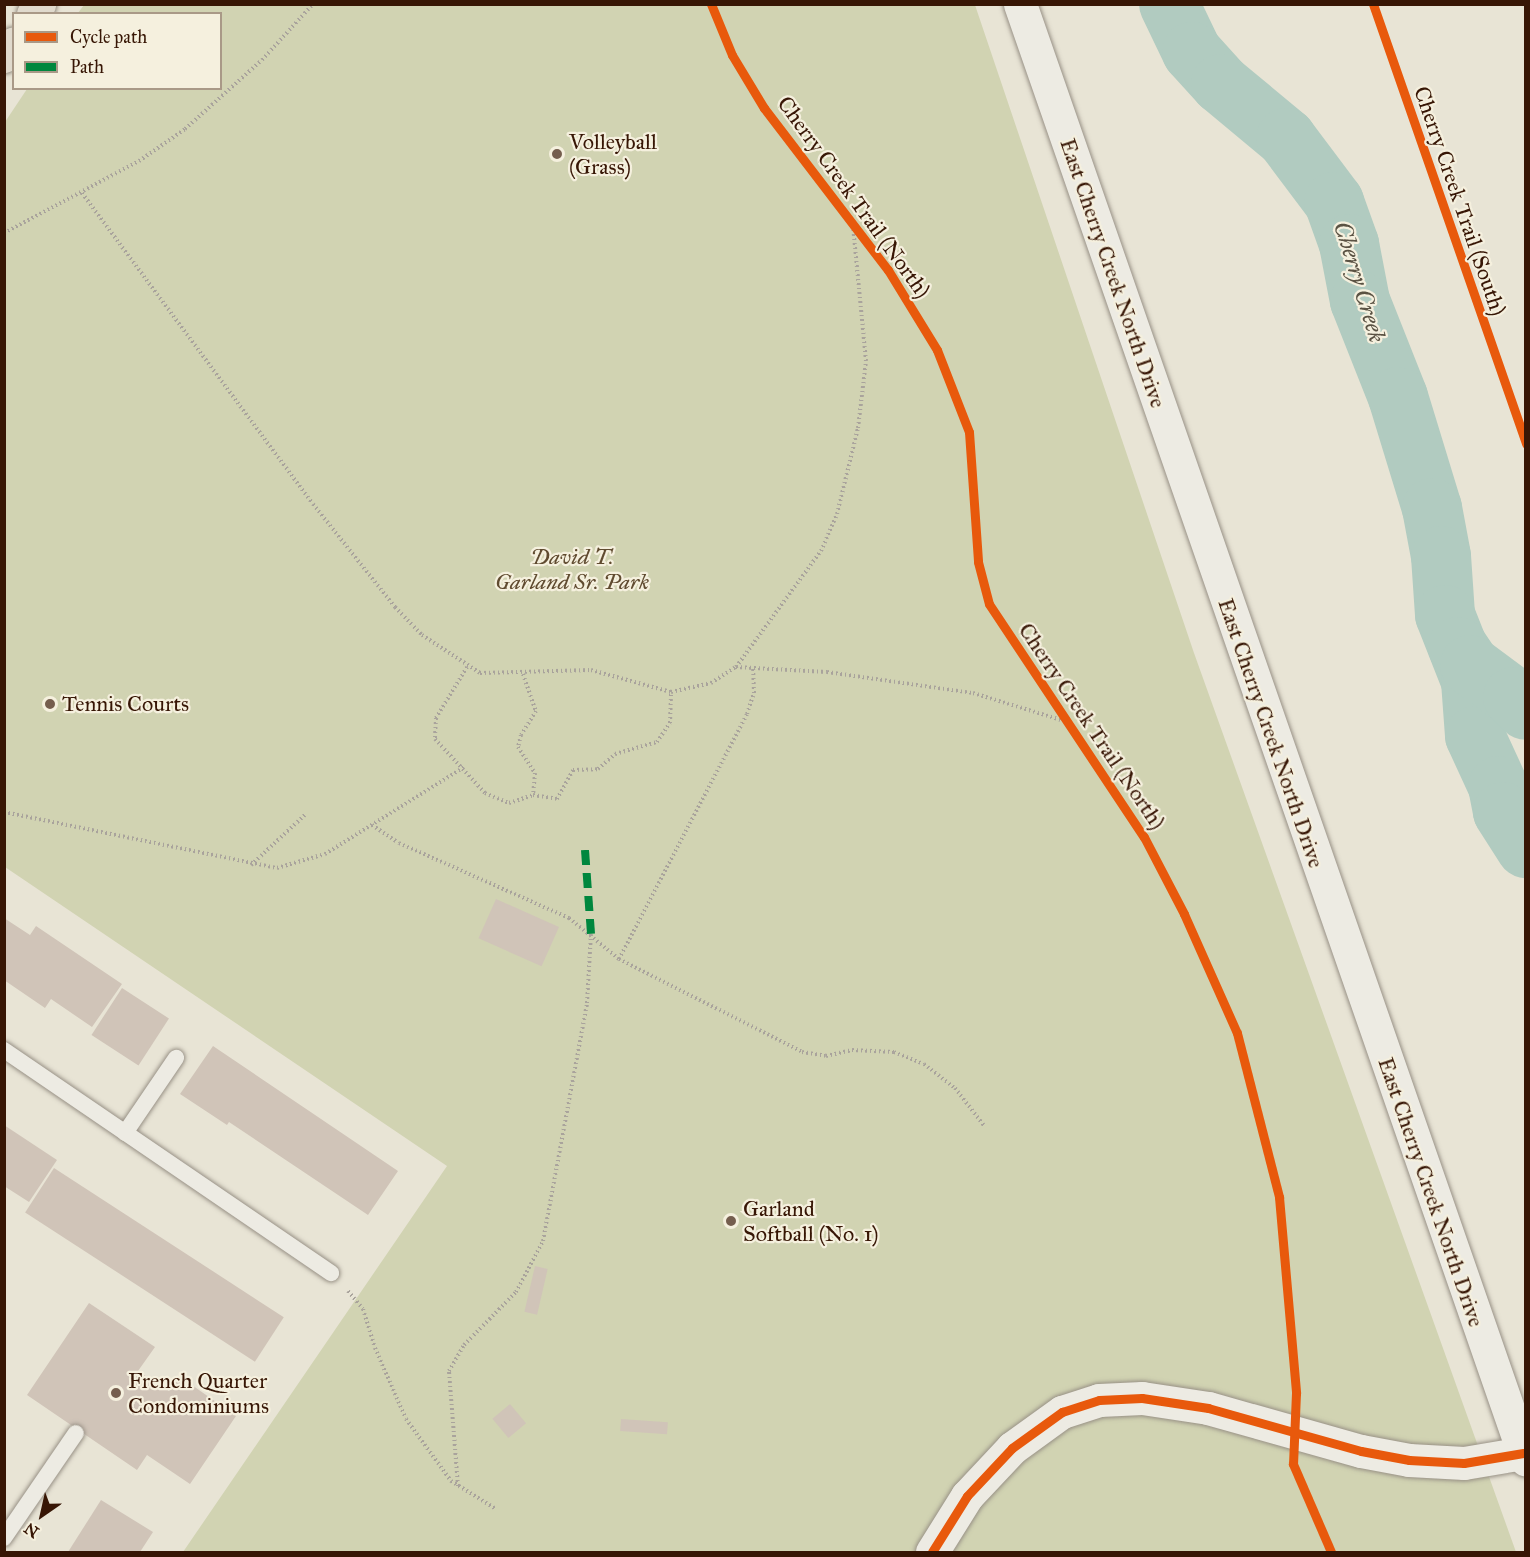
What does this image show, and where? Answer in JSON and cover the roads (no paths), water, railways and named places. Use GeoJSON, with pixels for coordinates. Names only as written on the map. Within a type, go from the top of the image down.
{"type":"FeatureCollection","features":[{"type":"Feature","properties":{"kind":"street","name":"East Cherry Creek North Drive"},"geometry":{"type":"LineString","coordinates":[[1020,4],[1524,1457]]}},
{"type":"Feature","properties":{"kind":"street"},"geometry":{"type":"LineString","coordinates":[[932,1552],[967,1496],[1012,1448],[1062,1412],[1099,1400],[1142,1398],[1208,1408],[1361,1451],[1409,1460],[1464,1463],[1524,1457]]}},
{"type":"Feature","properties":{"kind":"lane"},"geometry":{"type":"LineString","coordinates":[[4,1050],[331,1273]]}},
{"type":"Feature","properties":{"kind":"lane"},"geometry":{"type":"LineString","coordinates":[[125,1133],[176,1058]]}},
{"type":"Feature","properties":{"kind":"lane"},"geometry":{"type":"LineString","coordinates":[[4,1538],[76,1433]]}},
{"type":"Feature","properties":{"kind":"waterway","name":"Cherry Creek"},"geometry":{"type":"LineString","coordinates":[[1169,4],[1192,52],[1221,84],[1286,138],[1334,202],[1349,244],[1360,301],[1398,397],[1432,508],[1441,556],[1445,615],[1471,681],[1475,736],[1498,786],[1503,812],[1526,848]]}},
{"type":"Feature","properties":{"kind":"waterway","name":"Cherry Creek"},"geometry":{"type":"LineString","coordinates":[[1458,647],[1470,665],[1513,697],[1526,710]]}},
{"type":"Feature","properties":{"kind":"place","name":"Volleyball (Grass)"},"geometry":{"type":"Point","coordinates":[557,154]}},
{"type":"Feature","properties":{"kind":"place","name":"Tennis Courts"},"geometry":{"type":"Point","coordinates":[50,704]}},
{"type":"Feature","properties":{"kind":"place","name":"Garland Softball (No. 1)"},"geometry":{"type":"Point","coordinates":[731,1221]}},
{"type":"Feature","properties":{"kind":"place","name":"French Quarter Condominiums"},"geometry":{"type":"Point","coordinates":[116,1393]}},
{"type":"Feature","properties":{"kind":"park label","name":"David T. Garland Sr. Park"},"geometry":{"type":"Point","coordinates":[572,568]}}]}
